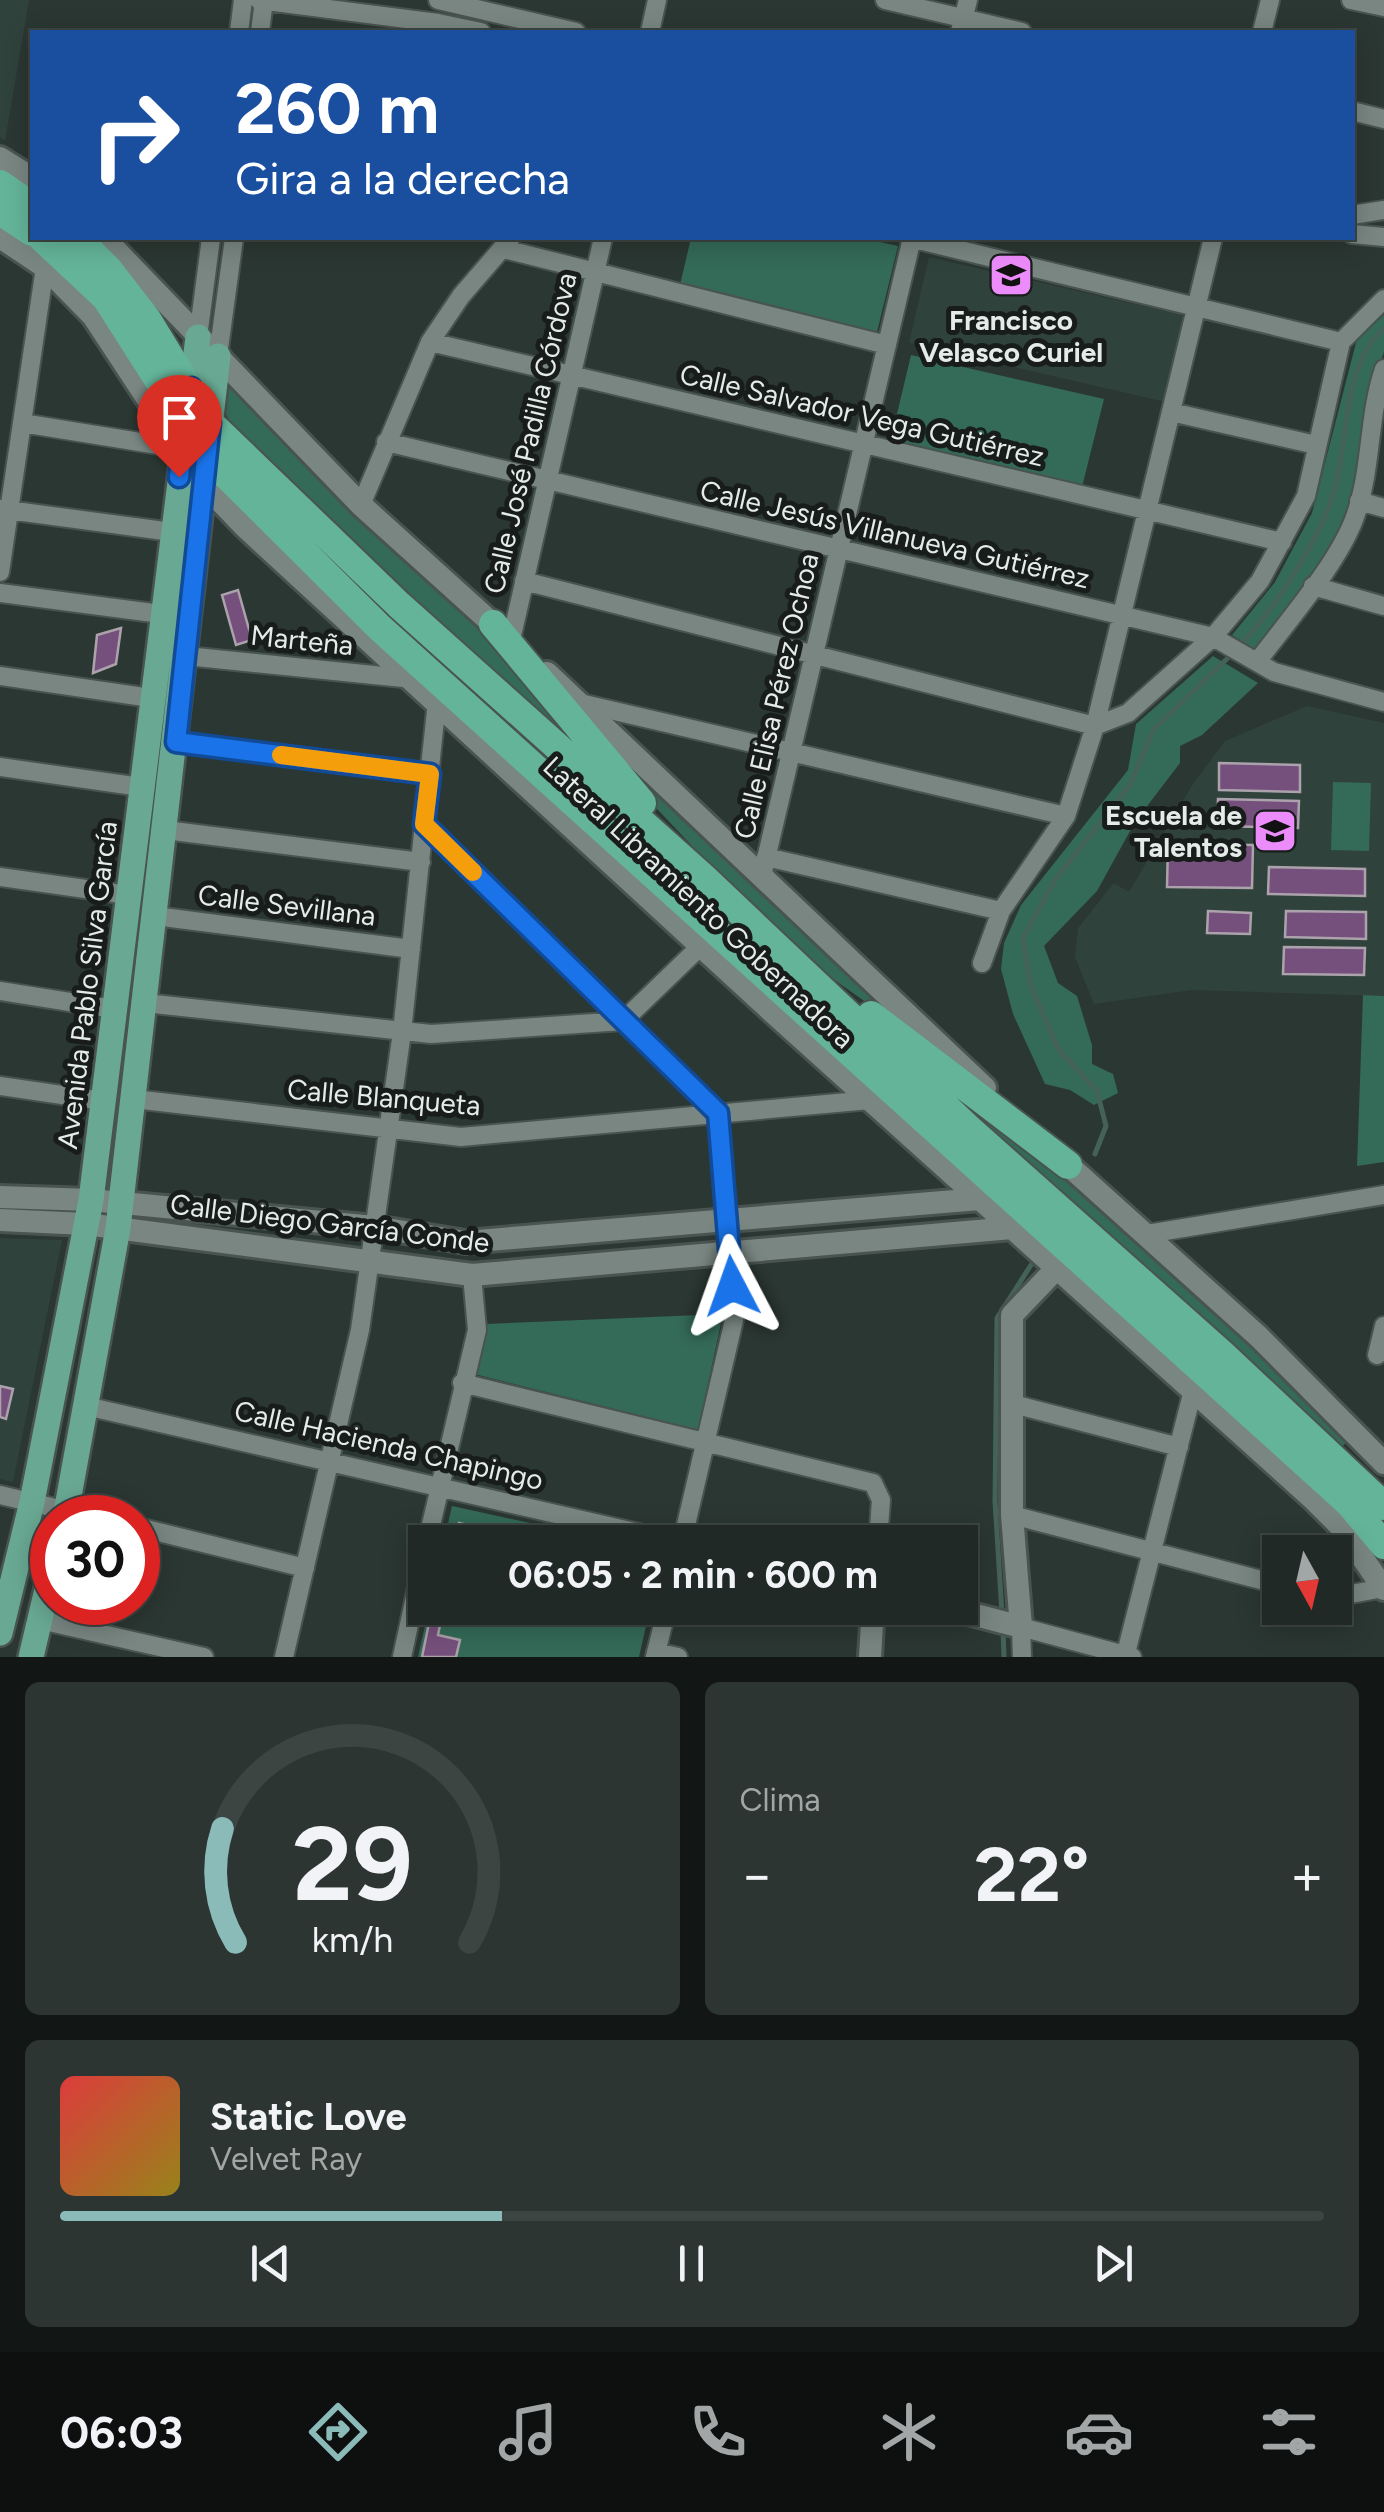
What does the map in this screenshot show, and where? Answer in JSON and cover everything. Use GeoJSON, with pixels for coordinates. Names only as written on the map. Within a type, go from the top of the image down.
{"type":"FeatureCollection","features":[{"type":"Feature","properties":{"kind":"highway"},"geometry":{"type":"LineString","coordinates":[[0,184],[30,205]]}},
{"type":"Feature","properties":{"kind":"highway"},"geometry":{"type":"LineString","coordinates":[[0,211],[30,231]]}},
{"type":"Feature","properties":{"kind":"highway"},"geometry":{"type":"LineString","coordinates":[[44,240],[106,298],[197,447],[380,628],[708,939],[1349,1503],[1384,1544]]}},
{"type":"Feature","properties":{"kind":"highway"},"geometry":{"type":"LineString","coordinates":[[79,240],[148,319],[191,388],[197,447],[400,605],[704,878],[1384,1506]]}},
{"type":"Feature","properties":{"kind":"highway"},"geometry":{"type":"LineString","coordinates":[[502,632],[704,878]]}},
{"type":"Feature","properties":{"kind":"highway"},"geometry":{"type":"LineString","coordinates":[[806,975],[876,1018],[1068,1166]]}},
{"type":"Feature","properties":{"kind":"main road"},"geometry":{"type":"LineString","coordinates":[[191,388],[198,337]]}},
{"type":"Feature","properties":{"kind":"main road","name":"Avenida Pablo Silva García"},"geometry":{"type":"LineString","coordinates":[[33,1495],[89,1212],[172,532],[218,356]]}},
{"type":"Feature","properties":{"kind":"main road","name":"Avenida Pablo Silva García"},"geometry":{"type":"LineString","coordinates":[[70,1495],[120,1216],[186,656],[197,447]]}},
{"type":"Feature","properties":{"kind":"main road","name":"Avenida Pablo Silva García"},"geometry":{"type":"LineString","coordinates":[[2,1616],[30,1510]]}},
{"type":"Feature","properties":{"kind":"main road"},"geometry":{"type":"LineString","coordinates":[[31,1657],[39,1625]]}},
{"type":"Feature","properties":{"kind":"street"},"geometry":{"type":"LineString","coordinates":[[239,30],[243,0]]}},
{"type":"Feature","properties":{"kind":"street"},"geometry":{"type":"LineString","coordinates":[[260,30],[262,0],[438,22],[472,30]]}},
{"type":"Feature","properties":{"kind":"street"},"geometry":{"type":"LineString","coordinates":[[438,22],[440,0],[568,30]]}},
{"type":"Feature","properties":{"kind":"street"},"geometry":{"type":"LineString","coordinates":[[650,30],[657,0]]}},
{"type":"Feature","properties":{"kind":"street"},"geometry":{"type":"LineString","coordinates":[[885,0],[1014,30]]}},
{"type":"Feature","properties":{"kind":"street"},"geometry":{"type":"LineString","coordinates":[[1262,30],[1270,0]]}},
{"type":"Feature","properties":{"kind":"street"},"geometry":{"type":"LineString","coordinates":[[1352,0],[1384,7]]}},
{"type":"Feature","properties":{"kind":"street"},"geometry":{"type":"LineString","coordinates":[[1355,112],[1384,119]]}},
{"type":"Feature","properties":{"kind":"street"},"geometry":{"type":"LineString","coordinates":[[0,158],[30,177]]}},
{"type":"Feature","properties":{"kind":"street"},"geometry":{"type":"LineString","coordinates":[[1355,215],[1384,210]]}},
{"type":"Feature","properties":{"kind":"street"},"geometry":{"type":"LineString","coordinates":[[1355,235],[1381,239]]}},
{"type":"Feature","properties":{"kind":"street","name":"Lateral Libramiento Gobernadora"},"geometry":{"type":"LineString","coordinates":[[0,238],[44,267],[93,316],[197,447],[414,679],[708,939],[870,1100],[1341,1527],[1384,1589]]}},
{"type":"Feature","properties":{"kind":"street"},"geometry":{"type":"LineString","coordinates":[[106,240],[361,505],[764,866],[1068,1166],[1259,1337],[1384,1463]]}},
{"type":"Feature","properties":{"kind":"street"},"geometry":{"type":"LineString","coordinates":[[198,337],[211,240]]}},
{"type":"Feature","properties":{"kind":"street"},"geometry":{"type":"LineString","coordinates":[[218,356],[234,240]]}},
{"type":"Feature","properties":{"kind":"street","name":"Calle José Padilla Córdova"},"geometry":{"type":"LineString","coordinates":[[502,632],[524,581],[603,240]]}},
{"type":"Feature","properties":{"kind":"street","name":"Calle Elisa Pérez Ochoa"},"geometry":{"type":"LineString","coordinates":[[764,866],[911,240]]}},
{"type":"Feature","properties":{"kind":"street"},"geometry":{"type":"LineString","coordinates":[[919,240],[1341,342]]}},
{"type":"Feature","properties":{"kind":"street"},"geometry":{"type":"LineString","coordinates":[[982,963],[1001,911],[1066,816],[1095,726],[1212,240]]}},
{"type":"Feature","properties":{"kind":"street"},"geometry":{"type":"LineString","coordinates":[[361,505],[430,342],[461,296],[508,243],[595,272],[887,346]]}},
{"type":"Feature","properties":{"kind":"street"},"geometry":{"type":"LineString","coordinates":[[0,572],[4,510],[22,423],[44,267]]}},
{"type":"Feature","properties":{"kind":"street"},"geometry":{"type":"LineString","coordinates":[[524,581],[1095,726],[1128,713],[1226,644],[1306,496],[1341,342],[1384,300]]}},
{"type":"Feature","properties":{"kind":"street","name":"Calle Salvador Vega Gutiérrez"},"geometry":{"type":"LineString","coordinates":[[430,342],[1282,542]]}},
{"type":"Feature","properties":{"kind":"street"},"geometry":{"type":"LineString","coordinates":[[1257,662],[1313,586],[1356,515],[1374,398],[1384,369]]}},
{"type":"Feature","properties":{"kind":"street"},"geometry":{"type":"LineString","coordinates":[[1171,412],[1316,445]]}},
{"type":"Feature","properties":{"kind":"street"},"geometry":{"type":"LineString","coordinates":[[22,423],[197,447]]}},
{"type":"Feature","properties":{"kind":"street","name":"Calle Jesús Villanueva Gutiérrez"},"geometry":{"type":"LineString","coordinates":[[386,442],[1122,616],[1226,644],[1274,672],[1384,702]]}},
{"type":"Feature","properties":{"kind":"street"},"geometry":{"type":"LineString","coordinates":[[1359,501],[1384,508]]}},
{"type":"Feature","properties":{"kind":"street"},"geometry":{"type":"LineString","coordinates":[[4,510],[172,532]]}},
{"type":"Feature","properties":{"kind":"street"},"geometry":{"type":"LineString","coordinates":[[1313,586],[1384,606]]}},
{"type":"Feature","properties":{"kind":"street"},"geometry":{"type":"LineString","coordinates":[[0,593],[162,614]]}},
{"type":"Feature","properties":{"kind":"street","name":"Marteña"},"geometry":{"type":"LineString","coordinates":[[186,656],[414,679]]}},
{"type":"Feature","properties":{"kind":"street"},"geometry":{"type":"LineString","coordinates":[[0,676],[151,698]]}},
{"type":"Feature","properties":{"kind":"street"},"geometry":{"type":"LineString","coordinates":[[284,1657],[360,1330],[402,1032],[438,701]]}},
{"type":"Feature","properties":{"kind":"street"},"geometry":{"type":"LineString","coordinates":[[579,703],[1066,816]]}},
{"type":"Feature","properties":{"kind":"street"},"geometry":{"type":"LineString","coordinates":[[176,742],[430,774]]}},
{"type":"Feature","properties":{"kind":"street"},"geometry":{"type":"LineString","coordinates":[[0,767],[141,786]]}},
{"type":"Feature","properties":{"kind":"street"},"geometry":{"type":"LineString","coordinates":[[424,824],[718,1113],[734,1320],[684,1525]]}},
{"type":"Feature","properties":{"kind":"street"},"geometry":{"type":"LineString","coordinates":[[165,830],[420,862]]}},
{"type":"Feature","properties":{"kind":"street"},"geometry":{"type":"LineString","coordinates":[[764,866],[1001,911]]}},
{"type":"Feature","properties":{"kind":"street"},"geometry":{"type":"LineString","coordinates":[[0,877],[128,895]]}},
{"type":"Feature","properties":{"kind":"street","name":"Calle Sevillana"},"geometry":{"type":"LineString","coordinates":[[155,916],[411,949]]}},
{"type":"Feature","properties":{"kind":"street"},"geometry":{"type":"LineString","coordinates":[[145,1003],[431,1034],[623,1020],[708,939]]}},
{"type":"Feature","properties":{"kind":"street"},"geometry":{"type":"LineString","coordinates":[[0,991],[114,1009]]}},
{"type":"Feature","properties":{"kind":"street"},"geometry":{"type":"LineString","coordinates":[[0,1086],[103,1101]]}},
{"type":"Feature","properties":{"kind":"street","name":"Calle Blanqueta"},"geometry":{"type":"LineString","coordinates":[[134,1098],[461,1137],[870,1100]]}},
{"type":"Feature","properties":{"kind":"street"},"geometry":{"type":"LineString","coordinates":[[1147,1234],[1384,1195]]}},
{"type":"Feature","properties":{"kind":"street","name":"Calle Diego García Conde"},"geometry":{"type":"LineString","coordinates":[[0,1197],[370,1262],[472,1275],[1012,1228]]}},
{"type":"Feature","properties":{"kind":"street","name":"Calle Diego García Conde"},"geometry":{"type":"LineString","coordinates":[[120,1216],[375,1227],[466,1242],[979,1198]]}},
{"type":"Feature","properties":{"kind":"street","name":"Calle Diego García Conde"},"geometry":{"type":"LineString","coordinates":[[0,1220],[89,1212]]}},
{"type":"Feature","properties":{"kind":"street"},"geometry":{"type":"LineString","coordinates":[[1022,1657],[1006,1623],[1012,1515],[1012,1315],[1056,1268]]}},
{"type":"Feature","properties":{"kind":"street"},"geometry":{"type":"LineString","coordinates":[[431,1525],[476,1330],[472,1275]]}},
{"type":"Feature","properties":{"kind":"street"},"geometry":{"type":"LineString","coordinates":[[1377,1355],[1384,1326]]}},
{"type":"Feature","properties":{"kind":"street"},"geometry":{"type":"LineString","coordinates":[[462,1383],[873,1483],[878,1490],[878,1525]]}},
{"type":"Feature","properties":{"kind":"street"},"geometry":{"type":"LineString","coordinates":[[978,1616],[1127,1656],[1192,1394]]}},
{"type":"Feature","properties":{"kind":"street"},"geometry":{"type":"LineString","coordinates":[[1013,1404],[1179,1447]]}},
{"type":"Feature","properties":{"kind":"street","name":"Calle Hacienda Chapingo"},"geometry":{"type":"LineString","coordinates":[[86,1406],[606,1525]]}},
{"type":"Feature","properties":{"kind":"street"},"geometry":{"type":"LineString","coordinates":[[0,1495],[30,1502]]}},
{"type":"Feature","properties":{"kind":"street"},"geometry":{"type":"LineString","coordinates":[[1012,1515],[1262,1580]]}},
{"type":"Feature","properties":{"kind":"street"},"geometry":{"type":"LineString","coordinates":[[160,1532],[304,1568]]}},
{"type":"Feature","properties":{"kind":"street"},"geometry":{"type":"LineString","coordinates":[[1352,1594],[1384,1589]]}},
{"type":"Feature","properties":{"kind":"street"},"geometry":{"type":"LineString","coordinates":[[62,1625],[204,1657]]}},
{"type":"Feature","properties":{"kind":"street"},"geometry":{"type":"LineString","coordinates":[[402,1657],[409,1625]]}},
{"type":"Feature","properties":{"kind":"street"},"geometry":{"type":"LineString","coordinates":[[662,1625],[655,1654],[678,1657]]}},
{"type":"Feature","properties":{"kind":"street"},"geometry":{"type":"LineString","coordinates":[[870,1657],[872,1625]]}},
{"type":"Feature","properties":{"kind":"shaded area"},"geometry":{"type":"Polygon","coordinates":[[[0,0],[29,0],[5,141],[0,137],[0,0]]]}},
{"type":"Feature","properties":{"kind":"shaded area"},"geometry":{"type":"Polygon","coordinates":[[[929,257],[1186,316],[1166,402],[909,343],[929,257]]]}},
{"type":"Feature","properties":{"kind":"shaded area","name":"Escuela de Talentos"},"geometry":{"type":"Polygon","coordinates":[[[1307,706],[1384,723],[1384,996],[1192,990],[1094,1004],[1075,957],[1078,928],[1114,883],[1129,892],[1191,787],[1225,741],[1307,706]]]}},
{"type":"Feature","properties":{"kind":"shaded area"},"geometry":{"type":"Polygon","coordinates":[[[0,1238],[62,1240],[13,1482],[0,1479],[0,1238]]]}},
{"type":"Feature","properties":{"kind":"green space"},"geometry":{"type":"Polygon","coordinates":[[[691,240],[871,240],[898,246],[877,332],[680,285],[691,240]]]}},
{"type":"Feature","properties":{"kind":"green space"},"geometry":{"type":"Polygon","coordinates":[[[1384,315],[1384,352],[1368,398],[1350,511],[1305,589],[1259,652],[1232,635],[1275,582],[1312,513],[1357,339],[1384,315]]]}},
{"type":"Feature","properties":{"kind":"green space"},"geometry":{"type":"Polygon","coordinates":[[[911,355],[1104,399],[1082,487],[890,443],[911,355]]]}},
{"type":"Feature","properties":{"kind":"green space"},"geometry":{"type":"Polygon","coordinates":[[[222,375],[490,632],[598,770],[241,440],[222,408],[222,375]]]}},
{"type":"Feature","properties":{"kind":"green space"},"geometry":{"type":"Polygon","coordinates":[[[1213,656],[1258,683],[1202,735],[1180,746],[1180,763],[1135,822],[1097,891],[1044,946],[1058,983],[1077,996],[1092,1045],[1092,1064],[1113,1074],[1118,1093],[1094,1105],[1070,1090],[1045,1084],[1013,1014],[1001,969],[1004,943],[1021,905],[1128,770],[1136,724],[1213,656]]]}},
{"type":"Feature","properties":{"kind":"green space"},"geometry":{"type":"Polygon","coordinates":[[[619,754],[937,1052],[786,946],[612,761],[619,754]]]}},
{"type":"Feature","properties":{"kind":"green space"},"geometry":{"type":"Polygon","coordinates":[[[1333,782],[1371,783],[1369,851],[1331,850],[1333,782]]]}},
{"type":"Feature","properties":{"kind":"green space"},"geometry":{"type":"Polygon","coordinates":[[[1363,995],[1384,996],[1384,1162],[1357,1166],[1363,995]]]}},
{"type":"Feature","properties":{"kind":"green space"},"geometry":{"type":"Polygon","coordinates":[[[925,1073],[1053,1164],[1255,1343],[1350,1438],[1341,1448],[925,1073]]]}},
{"type":"Feature","properties":{"kind":"green space"},"geometry":{"type":"Polygon","coordinates":[[[723,1314],[698,1430],[474,1374],[486,1324],[723,1314]]]}},
{"type":"Feature","properties":{"kind":"green space"},"geometry":{"type":"Polygon","coordinates":[[[452,1506],[539,1525],[448,1525],[452,1506]]]}},
{"type":"Feature","properties":{"kind":"green space"},"geometry":{"type":"Polygon","coordinates":[[[425,1625],[646,1625],[639,1657],[418,1657],[425,1625]]]}},
{"type":"Feature","properties":{"kind":"building"},"geometry":{"type":"Polygon","coordinates":[[[238,590],[252,640],[236,645],[222,595],[238,590]]]}},
{"type":"Feature","properties":{"kind":"building"},"geometry":{"type":"Polygon","coordinates":[[[121,628],[116,664],[93,673],[97,635],[121,628]]]}},
{"type":"Feature","properties":{"kind":"building"},"geometry":{"type":"Polygon","coordinates":[[[1219,763],[1300,765],[1300,792],[1219,790],[1219,763]]]}},
{"type":"Feature","properties":{"kind":"building"},"geometry":{"type":"Polygon","coordinates":[[[1218,799],[1299,801],[1298,828],[1217,826],[1218,799]]]}},
{"type":"Feature","properties":{"kind":"building"},"geometry":{"type":"Polygon","coordinates":[[[1168,844],[1253,845],[1252,888],[1167,887],[1168,844]]]}},
{"type":"Feature","properties":{"kind":"building"},"geometry":{"type":"Polygon","coordinates":[[[1269,867],[1365,869],[1365,896],[1268,894],[1269,867]]]}},
{"type":"Feature","properties":{"kind":"building"},"geometry":{"type":"Polygon","coordinates":[[[1208,911],[1251,913],[1250,934],[1207,933],[1208,911]]]}},
{"type":"Feature","properties":{"kind":"building"},"geometry":{"type":"Polygon","coordinates":[[[1286,911],[1366,912],[1366,939],[1285,937],[1286,911]]]}},
{"type":"Feature","properties":{"kind":"building"},"geometry":{"type":"Polygon","coordinates":[[[1284,947],[1365,948],[1364,975],[1283,974],[1284,947]]]}},
{"type":"Feature","properties":{"kind":"building"},"geometry":{"type":"Polygon","coordinates":[[[0,1386],[13,1389],[6,1419],[0,1417],[0,1386]]]}},
{"type":"Feature","properties":{"kind":"building"},"geometry":{"type":"Polygon","coordinates":[[[429,1625],[440,1625],[438,1635],[460,1640],[456,1657],[422,1657],[429,1625]]]}},
{"type":"Feature","properties":{"kind":"waterway"},"geometry":{"type":"LineString","coordinates":[[1239,646],[1281,593],[1329,507],[1354,382],[1370,344],[1384,329]]}},
{"type":"Feature","properties":{"kind":"waterway"},"geometry":{"type":"LineString","coordinates":[[1095,1154],[1106,1126],[1097,1091],[1058,1049],[1030,983],[1023,938],[1055,880],[1130,785],[1154,729],[1232,654]]}},
{"type":"Feature","properties":{"kind":"waterway"},"geometry":{"type":"LineString","coordinates":[[1002,1614],[995,1501],[997,1318],[1031,1265]]}},
{"type":"Feature","properties":{"kind":"waterway"},"geometry":{"type":"LineString","coordinates":[[1003,1630],[1004,1657]]}},
{"type":"Feature","properties":{"kind":"slow traffic"},"geometry":{"type":"LineString","coordinates":[[281,755],[430,774],[424,824],[473,872]]}},
{"type":"Feature","properties":{"kind":"place","name":"Francisco Velasco Curiel"},"geometry":{"type":"Point","coordinates":[1011,275]}},
{"type":"Feature","properties":{"kind":"place","name":"Escuela de Talentos"},"geometry":{"type":"Point","coordinates":[1275,831]}},
{"type":"Feature","properties":{"kind":"route"},"geometry":{"type":"LineString","coordinates":[[179,477],[191,388],[210,423],[176,742],[430,774],[424,824],[718,1113],[732,1286]]}}]}
